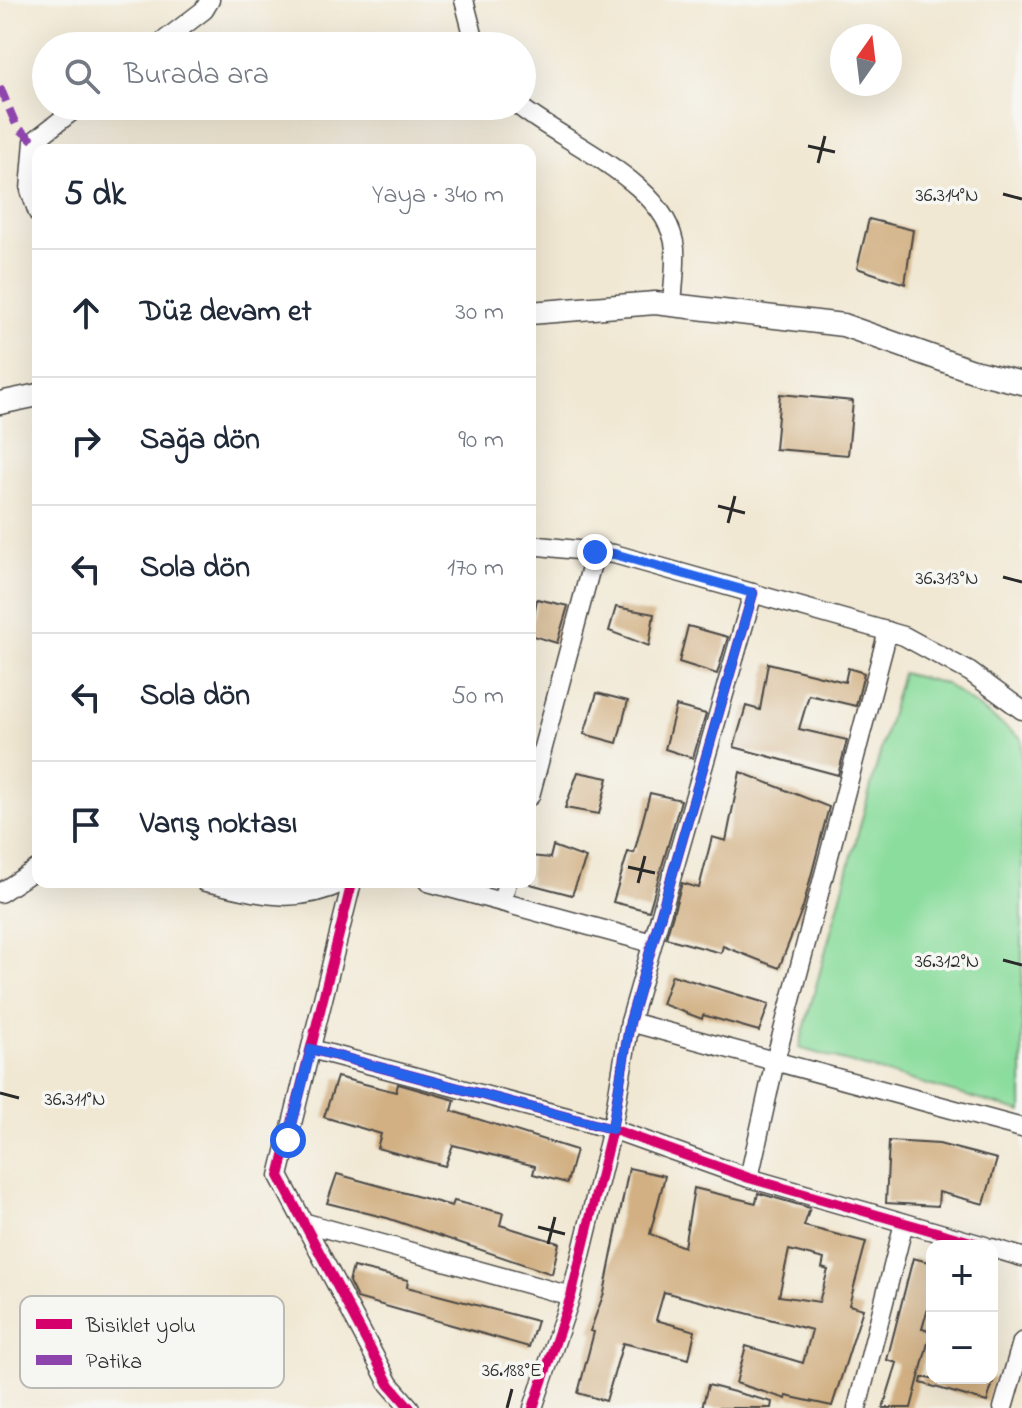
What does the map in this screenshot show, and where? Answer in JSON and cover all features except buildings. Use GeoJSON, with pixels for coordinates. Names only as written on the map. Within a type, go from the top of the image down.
{"type":"FeatureCollection","features":[{"type":"Feature","properties":{"kind":"street"},"geometry":{"type":"LineString","coordinates":[[175,32],[204,10],[210,0]]}},
{"type":"Feature","properties":{"kind":"street"},"geometry":{"type":"LineString","coordinates":[[464,0],[472,32]]}},
{"type":"Feature","properties":{"kind":"street"},"geometry":{"type":"LineString","coordinates":[[536,117],[635,182],[654,200],[665,217],[675,248],[672,305]]}},
{"type":"Feature","properties":{"kind":"street"},"geometry":{"type":"LineString","coordinates":[[34,144],[61,120]]}},
{"type":"Feature","properties":{"kind":"street"},"geometry":{"type":"LineString","coordinates":[[32,166],[32,196]]}},
{"type":"Feature","properties":{"kind":"street"},"geometry":{"type":"LineString","coordinates":[[536,313],[655,303],[843,325],[973,371],[1022,383]]}},
{"type":"Feature","properties":{"kind":"street"},"geometry":{"type":"LineString","coordinates":[[0,403],[32,396]]}},
{"type":"Feature","properties":{"kind":"street"},"geometry":{"type":"LineString","coordinates":[[536,546],[614,554],[904,636],[970,672],[1022,710]]}},
{"type":"Feature","properties":{"kind":"street"},"geometry":{"type":"LineString","coordinates":[[536,773],[595,552]]}},
{"type":"Feature","properties":{"kind":"street"},"geometry":{"type":"LineString","coordinates":[[533,1408],[571,1296],[612,1129],[630,1022],[753,593]]}},
{"type":"Feature","properties":{"kind":"street"},"geometry":{"type":"LineString","coordinates":[[749,1178],[775,1061],[888,631]]}},
{"type":"Feature","properties":{"kind":"street"},"geometry":{"type":"LineString","coordinates":[[0,893],[32,872]]}},
{"type":"Feature","properties":{"kind":"street"},"geometry":{"type":"LineString","coordinates":[[232,888],[276,898],[330,888]]}},
{"type":"Feature","properties":{"kind":"street"},"geometry":{"type":"LineString","coordinates":[[351,888],[279,1176],[389,1384],[410,1408]]}},
{"type":"Feature","properties":{"kind":"street"},"geometry":{"type":"LineString","coordinates":[[450,888],[652,943]]}},
{"type":"Feature","properties":{"kind":"street"},"geometry":{"type":"LineString","coordinates":[[502,902],[506,888]]}},
{"type":"Feature","properties":{"kind":"street"},"geometry":{"type":"LineString","coordinates":[[630,1022],[1022,1128]]}},
{"type":"Feature","properties":{"kind":"street"},"geometry":{"type":"LineString","coordinates":[[311,1049],[612,1129],[749,1178],[964,1240]]}},
{"type":"Feature","properties":{"kind":"street"},"geometry":{"type":"LineString","coordinates":[[306,1223],[571,1296]]}},
{"type":"Feature","properties":{"kind":"street"},"geometry":{"type":"LineString","coordinates":[[857,1408],[904,1223]]}},
{"type":"Feature","properties":{"kind":"street"},"geometry":{"type":"LineString","coordinates":[[998,1250],[1022,1257]]}},
{"type":"Feature","properties":{"kind":"street"},"geometry":{"type":"LineString","coordinates":[[1003,1408],[1022,1342]]}},
{"type":"Feature","properties":{"kind":"green space"},"geometry":{"type":"Polygon","coordinates":[[[902,673],[946,684],[1022,739],[1022,1112],[799,1048],[902,673]]]}},
{"type":"Feature","properties":{"kind":"marked path"},"geometry":{"type":"LineString","coordinates":[[0,87],[17,127],[34,141]]}},
{"type":"Feature","properties":{"kind":"cycle path"},"geometry":{"type":"LineString","coordinates":[[533,1408],[571,1296],[612,1129],[630,1022],[753,593]]}},
{"type":"Feature","properties":{"kind":"cycle path"},"geometry":{"type":"LineString","coordinates":[[351,888],[279,1176],[389,1384],[410,1408]]}},
{"type":"Feature","properties":{"kind":"cycle path"},"geometry":{"type":"LineString","coordinates":[[311,1049],[612,1129],[749,1178],[964,1240]]}},
{"type":"Feature","properties":{"kind":"route"},"geometry":{"type":"LineString","coordinates":[[288,1140],[311,1049],[612,1129],[630,1022],[753,593],[614,554],[595,552]]}}]}
